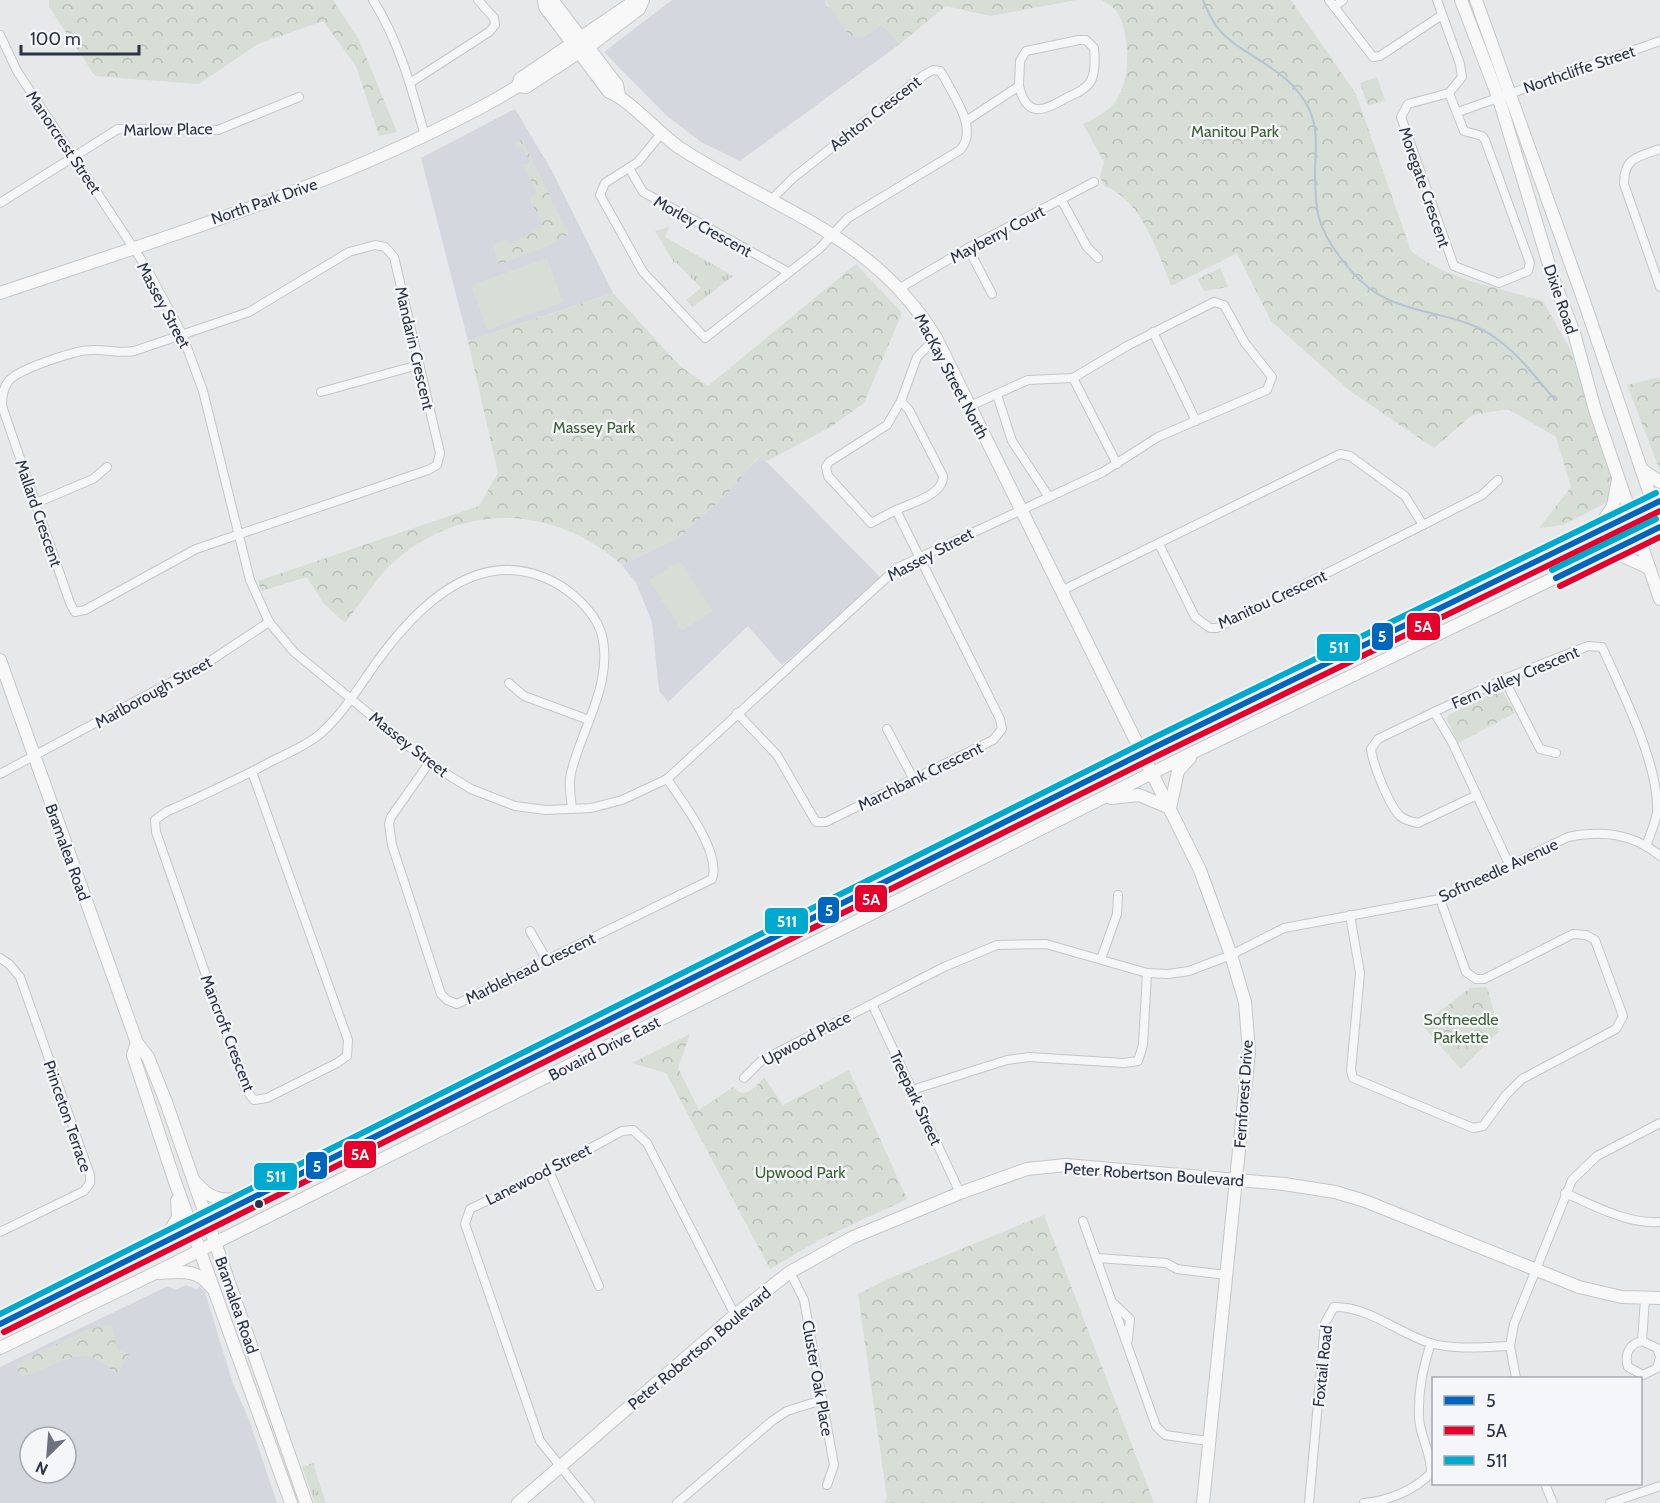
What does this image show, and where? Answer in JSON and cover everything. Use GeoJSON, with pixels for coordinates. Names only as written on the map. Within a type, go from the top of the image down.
{"type":"FeatureCollection","features":[{"type":"Feature","properties":{"kind":"main road"},"geometry":{"type":"LineString","coordinates":[[544,0],[544,7],[580,45]]}},
{"type":"Feature","properties":{"kind":"main road"},"geometry":{"type":"LineString","coordinates":[[552,0],[580,45]]}},
{"type":"Feature","properties":{"kind":"main road","name":"North Park Drive"},"geometry":{"type":"LineString","coordinates":[[580,45],[636,0]]}},
{"type":"Feature","properties":{"kind":"main road","name":"North Park Drive"},"geometry":{"type":"LineString","coordinates":[[0,293],[297,191],[385,156],[518,86],[520,79],[639,9],[643,0]]}},
{"type":"Feature","properties":{"kind":"main road","name":"Dixie Road"},"geometry":{"type":"LineString","coordinates":[[1461,0],[1504,96],[1584,301],[1640,468],[1657,503],[1660,525]]}},
{"type":"Feature","properties":{"kind":"main road","name":"Dixie Road"},"geometry":{"type":"LineString","coordinates":[[1476,0],[1553,278],[1574,333],[1595,410],[1660,599]]}},
{"type":"Feature","properties":{"kind":"main road","name":"MacKay Street North"},"geometry":{"type":"LineString","coordinates":[[580,45],[609,92],[619,95],[661,134],[699,159],[833,234],[872,262],[900,288],[936,338],[1154,773]]}},
{"type":"Feature","properties":{"kind":"main road"},"geometry":{"type":"LineString","coordinates":[[1640,468],[1660,482]]}},
{"type":"Feature","properties":{"kind":"main road"},"geometry":{"type":"LineString","coordinates":[[1596,533],[1613,506],[1619,479]]}},
{"type":"Feature","properties":{"kind":"main road","name":"Bovaird Drive East"},"geometry":{"type":"LineString","coordinates":[[0,1324],[1143,753],[1657,503]]}},
{"type":"Feature","properties":{"kind":"main road","name":"Bovaird Drive East"},"geometry":{"type":"LineString","coordinates":[[0,1348],[155,1273],[1198,750],[1412,644],[1612,551],[1660,525]]}},
{"type":"Feature","properties":{"kind":"main road"},"geometry":{"type":"LineString","coordinates":[[1612,551],[1649,568]]}},
{"type":"Feature","properties":{"kind":"main road","name":"Bramalea Road"},"geometry":{"type":"LineString","coordinates":[[0,660],[137,1043],[148,1056],[194,1180],[306,1503]]}},
{"type":"Feature","properties":{"kind":"main road"},"geometry":{"type":"LineString","coordinates":[[1098,801],[1139,795],[1170,808],[1178,771],[1198,750]]}},
{"type":"Feature","properties":{"kind":"main road","name":"Fernforest Drive"},"geometry":{"type":"LineString","coordinates":[[1154,773],[1200,870],[1231,955],[1247,1012],[1249,1052],[1203,1503]]}},
{"type":"Feature","properties":{"kind":"main road","name":"Bramalea Road"},"geometry":{"type":"LineString","coordinates":[[137,1043],[133,1055],[174,1179],[291,1503]]}},
{"type":"Feature","properties":{"kind":"main road","name":"Peter Robertson Boulevard"},"geometry":{"type":"LineString","coordinates":[[518,1503],[735,1315],[790,1272],[851,1238],[960,1192],[1027,1169],[1066,1165],[1237,1179],[1317,1189],[1351,1196],[1597,1292],[1645,1299],[1660,1298]]}},
{"type":"Feature","properties":{"kind":"main road"},"geometry":{"type":"LineString","coordinates":[[162,1244],[173,1230],[178,1217],[174,1179]]}},
{"type":"Feature","properties":{"kind":"main road"},"geometry":{"type":"LineString","coordinates":[[194,1180],[204,1193],[221,1200],[257,1196]]}},
{"type":"Feature","properties":{"kind":"main road"},"geometry":{"type":"LineString","coordinates":[[155,1273],[192,1272],[206,1280],[213,1291]]}},
{"type":"Feature","properties":{"kind":"street"},"geometry":{"type":"LineString","coordinates":[[373,0],[386,20],[410,83],[425,135]]}},
{"type":"Feature","properties":{"kind":"street"},"geometry":{"type":"LineString","coordinates":[[410,83],[489,32],[495,25],[494,18],[478,0]]}},
{"type":"Feature","properties":{"kind":"street"},"geometry":{"type":"LineString","coordinates":[[1343,0],[1331,3],[1373,57],[1380,56],[1442,15]]}},
{"type":"Feature","properties":{"kind":"street"},"geometry":{"type":"LineString","coordinates":[[1437,0],[1460,64],[1462,77],[1449,93]]}},
{"type":"Feature","properties":{"kind":"street","name":"Manorcrest Street"},"geometry":{"type":"LineString","coordinates":[[0,35],[16,71],[74,155],[132,247]]}},
{"type":"Feature","properties":{"kind":"street"},"geometry":{"type":"LineString","coordinates":[[1079,40],[1086,40],[1094,48],[1092,77],[1089,84],[1045,110],[1029,106],[1022,99],[1019,86],[1020,61],[1026,51],[1079,40]]}},
{"type":"Feature","properties":{"kind":"street","name":"Northcliffe Street"},"geometry":{"type":"LineString","coordinates":[[1504,96],[1660,41]]}},
{"type":"Feature","properties":{"kind":"street","name":"Ashton Crescent"},"geometry":{"type":"LineString","coordinates":[[771,200],[793,178],[933,70],[940,71],[944,77],[966,121]]}},
{"type":"Feature","properties":{"kind":"street"},"geometry":{"type":"LineString","coordinates":[[661,134],[645,155],[605,183],[600,195],[643,272],[705,338],[819,249],[848,218],[960,150],[966,137],[966,121],[1019,86]]}},
{"type":"Feature","properties":{"kind":"street","name":"Moregate Crescent"},"geometry":{"type":"LineString","coordinates":[[1449,93],[1458,112],[1460,125],[1464,131],[1482,136],[1485,140],[1530,263],[1528,271],[1499,283],[1454,266],[1401,117],[1408,104],[1449,93]]}},
{"type":"Feature","properties":{"kind":"street"},"geometry":{"type":"LineString","coordinates":[[1458,112],[1504,96]]}},
{"type":"Feature","properties":{"kind":"street","name":"Marlow Place"},"geometry":{"type":"LineString","coordinates":[[0,203],[21,192],[74,155],[118,129],[218,130],[299,97]]}},
{"type":"Feature","properties":{"kind":"street"},"geometry":{"type":"LineString","coordinates":[[1660,149],[1633,159],[1624,170],[1624,184],[1660,287]]}},
{"type":"Feature","properties":{"kind":"street","name":"Morley Crescent"},"geometry":{"type":"LineString","coordinates":[[629,168],[643,192],[788,273]]}},
{"type":"Feature","properties":{"kind":"street","name":"Mayberry Court"},"geometry":{"type":"LineString","coordinates":[[900,288],[968,248],[1094,182]]}},
{"type":"Feature","properties":{"kind":"street"},"geometry":{"type":"LineString","coordinates":[[1061,199],[1087,247],[1098,258]]}},
{"type":"Feature","properties":{"kind":"street","name":"Mandarin Crescent"},"geometry":{"type":"LineString","coordinates":[[182,334],[249,312],[349,252],[375,245],[385,247],[394,257],[440,453],[437,465],[238,534]]}},
{"type":"Feature","properties":{"kind":"street","name":"Massey Street"},"geometry":{"type":"LineString","coordinates":[[132,247],[182,334],[203,391],[250,580],[269,622],[294,652],[429,764],[471,789],[515,806],[546,810],[591,808],[622,800],[667,779],[882,579],[920,556],[1117,464],[1158,438],[1267,390],[1272,381],[1270,371],[1245,343],[1226,309],[1219,303],[1208,304],[1153,332]]}},
{"type":"Feature","properties":{"kind":"street"},"geometry":{"type":"LineString","coordinates":[[968,248],[992,294]]}},
{"type":"Feature","properties":{"kind":"street"},"geometry":{"type":"LineString","coordinates":[[970,406],[1028,380],[1072,378],[1153,332],[1196,421]]}},
{"type":"Feature","properties":{"kind":"street","name":"Mallard Crescent"},"geometry":{"type":"LineString","coordinates":[[182,334],[134,351],[119,354],[91,350],[47,363],[12,378],[3,390],[2,406],[75,612],[85,610],[196,549],[238,534]]}},
{"type":"Feature","properties":{"kind":"street"},"geometry":{"type":"LineString","coordinates":[[901,401],[909,411],[943,476],[944,483],[938,490],[871,523],[828,476],[826,468],[829,462],[887,424],[901,401],[917,357],[936,338]]}},
{"type":"Feature","properties":{"kind":"street"},"geometry":{"type":"LineString","coordinates":[[321,392],[418,365]]}},
{"type":"Feature","properties":{"kind":"street"},"geometry":{"type":"LineString","coordinates":[[1072,378],[1117,464]]}},
{"type":"Feature","properties":{"kind":"street"},"geometry":{"type":"LineString","coordinates":[[997,395],[1012,441],[1049,497]]}},
{"type":"Feature","properties":{"kind":"street"},"geometry":{"type":"LineString","coordinates":[[1061,591],[1341,454],[1350,456],[1405,496],[1423,525]]}},
{"type":"Feature","properties":{"kind":"street"},"geometry":{"type":"LineString","coordinates":[[36,503],[93,479],[107,467]]}},
{"type":"Feature","properties":{"kind":"street","name":"Manitou Crescent"},"geometry":{"type":"LineString","coordinates":[[1159,544],[1195,617],[1210,628],[1217,628],[1482,495],[1498,480]]}},
{"type":"Feature","properties":{"kind":"street"},"geometry":{"type":"LineString","coordinates":[[897,510],[920,556]]}},
{"type":"Feature","properties":{"kind":"street","name":"Marchbank Crescent"},"geometry":{"type":"LineString","coordinates":[[737,713],[777,755],[793,777],[816,822],[826,822],[993,740],[1002,729],[1000,719],[920,556]]}},
{"type":"Feature","properties":{"kind":"street","name":"Mancroft Crescent"},"geometry":{"type":"LineString","coordinates":[[252,772],[348,1040],[347,1056],[337,1064],[267,1098],[254,1100],[246,1090],[175,889],[156,832],[155,820],[166,812],[252,772],[318,735],[350,699],[410,620],[453,586],[489,570],[527,570],[567,590],[579,601],[600,632],[604,666],[601,686],[571,774],[572,809]]}},
{"type":"Feature","properties":{"kind":"street","name":"Marlborough Street"},"geometry":{"type":"LineString","coordinates":[[0,774],[207,663],[269,622]]}},
{"type":"Feature","properties":{"kind":"street","name":"Fern Valley Crescent"},"geometry":{"type":"LineString","coordinates":[[1475,796],[1418,824],[1410,822],[1399,815],[1372,762],[1371,749],[1378,739],[1504,679],[1588,646],[1602,647],[1628,698],[1653,770],[1657,812],[1647,844]]}},
{"type":"Feature","properties":{"kind":"street"},"geometry":{"type":"LineString","coordinates":[[1504,679],[1540,749],[1556,753]]}},
{"type":"Feature","properties":{"kind":"street"},"geometry":{"type":"LineString","coordinates":[[509,683],[524,696],[589,720]]}},
{"type":"Feature","properties":{"kind":"street"},"geometry":{"type":"LineString","coordinates":[[1434,712],[1452,742],[1475,796],[1509,864]]}},
{"type":"Feature","properties":{"kind":"street"},"geometry":{"type":"LineString","coordinates":[[887,729],[913,778]]}},
{"type":"Feature","properties":{"kind":"street","name":"Marblehead Crescent"},"geometry":{"type":"LineString","coordinates":[[429,764],[396,807],[389,824],[392,845],[441,994],[447,1000],[457,1004],[712,879],[716,870],[714,859],[690,813],[667,779]]}},
{"type":"Feature","properties":{"kind":"street","name":"Softneedle Avenue"},"geometry":{"type":"LineString","coordinates":[[1101,959],[1147,973],[1189,972],[1231,955],[1284,928],[1440,899],[1568,837],[1590,832],[1609,833],[1647,844],[1660,856]]}},
{"type":"Feature","properties":{"kind":"street"},"geometry":{"type":"LineString","coordinates":[[1101,959],[1117,914],[1118,895]]}},
{"type":"Feature","properties":{"kind":"street"},"geometry":{"type":"LineString","coordinates":[[1350,915],[1360,973],[1351,1070],[1353,1078],[1473,1128],[1483,1126],[1506,1095],[1522,1079],[1616,1029],[1623,1016],[1595,940],[1586,934],[1573,934],[1484,979],[1476,979],[1466,972],[1440,899]]}},
{"type":"Feature","properties":{"kind":"street"},"geometry":{"type":"LineString","coordinates":[[530,931],[547,960]]}},
{"type":"Feature","properties":{"kind":"street","name":"Upwood Place"},"geometry":{"type":"LineString","coordinates":[[744,1077],[761,1061],[944,967],[997,945],[1046,944],[1101,959]]}},
{"type":"Feature","properties":{"kind":"street","name":"Princeton Terrace"},"geometry":{"type":"LineString","coordinates":[[0,958],[9,964],[20,977],[90,1175],[90,1184],[84,1191],[0,1232]]}},
{"type":"Feature","properties":{"kind":"street"},"geometry":{"type":"LineString","coordinates":[[912,1090],[1007,1060],[1029,1057],[1124,1063],[1138,1061],[1143,1045],[1147,973]]}},
{"type":"Feature","properties":{"kind":"street","name":"Treepark Street"},"geometry":{"type":"LineString","coordinates":[[872,1004],[960,1192]]}},
{"type":"Feature","properties":{"kind":"street"},"geometry":{"type":"LineString","coordinates":[[1516,1377],[1510,1346],[1514,1324],[1572,1180],[1597,1155],[1660,1123]]}},
{"type":"Feature","properties":{"kind":"street","name":"Lanewood Street"},"geometry":{"type":"LineString","coordinates":[[590,1503],[540,1441],[465,1224],[470,1209],[549,1171],[622,1131],[633,1130],[647,1143],[735,1315]]}},
{"type":"Feature","properties":{"kind":"street"},"geometry":{"type":"LineString","coordinates":[[549,1171],[599,1286]]}},
{"type":"Feature","properties":{"kind":"street"},"geometry":{"type":"LineString","coordinates":[[1565,1193],[1608,1212],[1632,1219],[1660,1222]]}},
{"type":"Feature","properties":{"kind":"street"},"geometry":{"type":"LineString","coordinates":[[1083,1221],[1129,1345],[1155,1426],[1165,1435],[1208,1441]]}},
{"type":"Feature","properties":{"kind":"street"},"geometry":{"type":"LineString","coordinates":[[1098,1258],[1166,1263],[1177,1269],[1226,1275]]}},
{"type":"Feature","properties":{"kind":"street","name":"Cluster Oak Place"},"geometry":{"type":"LineString","coordinates":[[790,1272],[804,1300],[834,1465],[827,1485]]}},
{"type":"Feature","properties":{"kind":"street"},"geometry":{"type":"LineString","coordinates":[[1642,1341],[1645,1299]]}},
{"type":"Feature","properties":{"kind":"street","name":"Foxtail Road"},"geometry":{"type":"LineString","coordinates":[[1309,1503],[1325,1323],[1334,1307],[1354,1309],[1431,1343],[1469,1347],[1510,1346]]}},
{"type":"Feature","properties":{"kind":"street"},"geometry":{"type":"LineString","coordinates":[[1642,1341],[1657,1348],[1660,1358],[1657,1368],[1648,1374],[1632,1371],[1626,1361],[1628,1350],[1642,1341]]}},
{"type":"Feature","properties":{"kind":"street"},"geometry":{"type":"LineString","coordinates":[[1365,1503],[1379,1502],[1421,1484],[1431,1473],[1432,1461],[1419,1419],[1424,1363],[1431,1343]]}},
{"type":"Feature","properties":{"kind":"street"},"geometry":{"type":"LineString","coordinates":[[676,1503],[787,1411],[822,1400]]}},
{"type":"Feature","properties":{"kind":"street"},"geometry":{"type":"LineString","coordinates":[[1545,1485],[1553,1503]]}},
{"type":"Feature","properties":{"kind":"street"},"geometry":{"type":"LineString","coordinates":[[1610,1503],[1660,1486]]}},
{"type":"Feature","properties":{"kind":"shaded area"},"geometry":{"type":"Polygon","coordinates":[[[672,0],[825,0],[827,6],[882,25],[900,44],[740,161],[701,142],[666,115],[604,52],[672,0]]]}},
{"type":"Feature","properties":{"kind":"shaded area"},"geometry":{"type":"Polygon","coordinates":[[[515,109],[552,171],[613,293],[468,341],[421,158],[515,109]]]}},
{"type":"Feature","properties":{"kind":"shaded area"},"geometry":{"type":"Polygon","coordinates":[[[761,456],[882,579],[782,665],[748,626],[668,702],[659,691],[652,622],[636,583],[622,565],[680,537],[761,456]]]}},
{"type":"Feature","properties":{"kind":"shaded area"},"geometry":{"type":"Polygon","coordinates":[[[186,1285],[196,1289],[200,1286],[205,1292],[232,1381],[249,1420],[277,1503],[0,1503],[0,1367],[168,1286],[175,1290],[186,1285]]]}},
{"type":"Feature","properties":{"kind":"green space"},"geometry":{"type":"Polygon","coordinates":[[[49,0],[333,0],[359,40],[397,132],[379,136],[356,66],[323,21],[258,44],[199,84],[95,76],[49,7],[49,0]]]}},
{"type":"Feature","properties":{"kind":"green space"},"geometry":{"type":"Polygon","coordinates":[[[825,0],[1076,0],[991,16],[946,6],[900,44],[882,25],[863,38],[849,35],[825,0]]]}},
{"type":"Feature","properties":{"kind":"green space","name":"Manitou Park"},"geometry":{"type":"Polygon","coordinates":[[[1102,0],[1291,0],[1356,94],[1411,251],[1425,261],[1457,276],[1543,301],[1570,349],[1619,496],[1563,525],[1539,528],[1571,487],[1556,437],[1508,409],[1472,415],[1434,448],[1350,391],[1271,321],[1237,253],[1171,286],[1154,243],[1138,214],[1128,202],[1104,186],[1100,177],[1104,162],[1083,124],[1102,114],[1114,104],[1122,90],[1127,68],[1126,43],[1121,21],[1116,10],[1102,0]]]}},
{"type":"Feature","properties":{"kind":"green space"},"geometry":{"type":"Polygon","coordinates":[[[1377,77],[1385,100],[1368,106],[1360,83],[1377,77]]]}},
{"type":"Feature","properties":{"kind":"green space"},"geometry":{"type":"Polygon","coordinates":[[[522,139],[569,234],[548,246],[499,265],[493,246],[506,239],[511,244],[543,226],[529,198],[537,193],[523,165],[530,162],[522,148],[517,149],[514,145],[522,139]]]}},
{"type":"Feature","properties":{"kind":"green space"},"geometry":{"type":"Polygon","coordinates":[[[669,227],[665,237],[733,276],[693,307],[686,300],[701,288],[676,262],[674,263],[655,231],[669,227]]]}},
{"type":"Feature","properties":{"kind":"green space"},"geometry":{"type":"Polygon","coordinates":[[[547,258],[563,302],[487,330],[471,285],[547,258]]]}},
{"type":"Feature","properties":{"kind":"green space","name":"Massey Park"},"geometry":{"type":"Polygon","coordinates":[[[856,264],[902,313],[864,403],[829,428],[767,461],[761,456],[728,493],[680,537],[622,565],[596,545],[569,531],[540,522],[511,518],[481,520],[452,527],[424,540],[397,559],[376,581],[345,623],[324,604],[307,577],[261,591],[258,581],[479,506],[498,473],[468,341],[613,293],[680,366],[708,386],[856,264]]]}},
{"type":"Feature","properties":{"kind":"green space"},"geometry":{"type":"Polygon","coordinates":[[[1220,268],[1228,287],[1204,291],[1198,279],[1220,268]]]}},
{"type":"Feature","properties":{"kind":"green space"},"geometry":{"type":"Polygon","coordinates":[[[1660,377],[1660,470],[1627,385],[1660,377]]]}},
{"type":"Feature","properties":{"kind":"green space"},"geometry":{"type":"Polygon","coordinates":[[[680,561],[713,611],[682,631],[649,580],[680,561]]]}},
{"type":"Feature","properties":{"kind":"green space"},"geometry":{"type":"Polygon","coordinates":[[[1501,689],[1515,713],[1458,743],[1447,720],[1448,715],[1501,689]]]}},
{"type":"Feature","properties":{"kind":"green space","name":"Softneedle Parkette"},"geometry":{"type":"Polygon","coordinates":[[[1487,987],[1499,1031],[1461,1069],[1422,1025],[1470,988],[1487,987]]]}},
{"type":"Feature","properties":{"kind":"green space","name":"Upwood Park"},"geometry":{"type":"Polygon","coordinates":[[[690,1034],[678,1068],[699,1110],[733,1087],[742,1093],[750,1091],[764,1077],[783,1105],[849,1070],[907,1199],[821,1239],[770,1269],[666,1073],[632,1063],[690,1034]]]}},
{"type":"Feature","properties":{"kind":"green space"},"geometry":{"type":"Polygon","coordinates":[[[1044,1215],[1154,1503],[884,1503],[887,1498],[858,1294],[888,1279],[1044,1215]]]}},
{"type":"Feature","properties":{"kind":"green space"},"geometry":{"type":"Polygon","coordinates":[[[112,1325],[117,1349],[129,1354],[117,1375],[104,1364],[81,1356],[70,1358],[22,1377],[15,1365],[85,1330],[112,1325]]]}},
{"type":"Feature","properties":{"kind":"green space"},"geometry":{"type":"Polygon","coordinates":[[[313,1463],[326,1503],[315,1503],[302,1467],[313,1463]]]}},
{"type":"Feature","properties":{"kind":"waterway"},"geometry":{"type":"LineString","coordinates":[[1203,0],[1213,21],[1222,33],[1288,81],[1309,109],[1315,131],[1315,186],[1319,218],[1332,246],[1354,274],[1369,288],[1391,301],[1467,323],[1493,336],[1516,355],[1555,400]]}},
{"type":"Feature","properties":{"kind":"transit line","name":"511"},"geometry":{"type":"LineString","coordinates":[[0,1314],[1151,739],[1656,493]]}},
{"type":"Feature","properties":{"kind":"transit line","name":"5"},"geometry":{"type":"LineString","coordinates":[[0,1324],[1155,747],[1660,501]]}},
{"type":"Feature","properties":{"kind":"transit line","name":"5A"},"geometry":{"type":"LineString","coordinates":[[4,1332],[1159,755],[1660,511]]}},
{"type":"Feature","properties":{"kind":"transit line","name":"511"},"geometry":{"type":"LineString","coordinates":[[1552,570],[1656,519]]}},
{"type":"Feature","properties":{"kind":"transit line","name":"5"},"geometry":{"type":"LineString","coordinates":[[1556,578],[1660,527]]}},
{"type":"Feature","properties":{"kind":"transit line","name":"5A"},"geometry":{"type":"LineString","coordinates":[[1560,586],[1660,537]]}}]}
